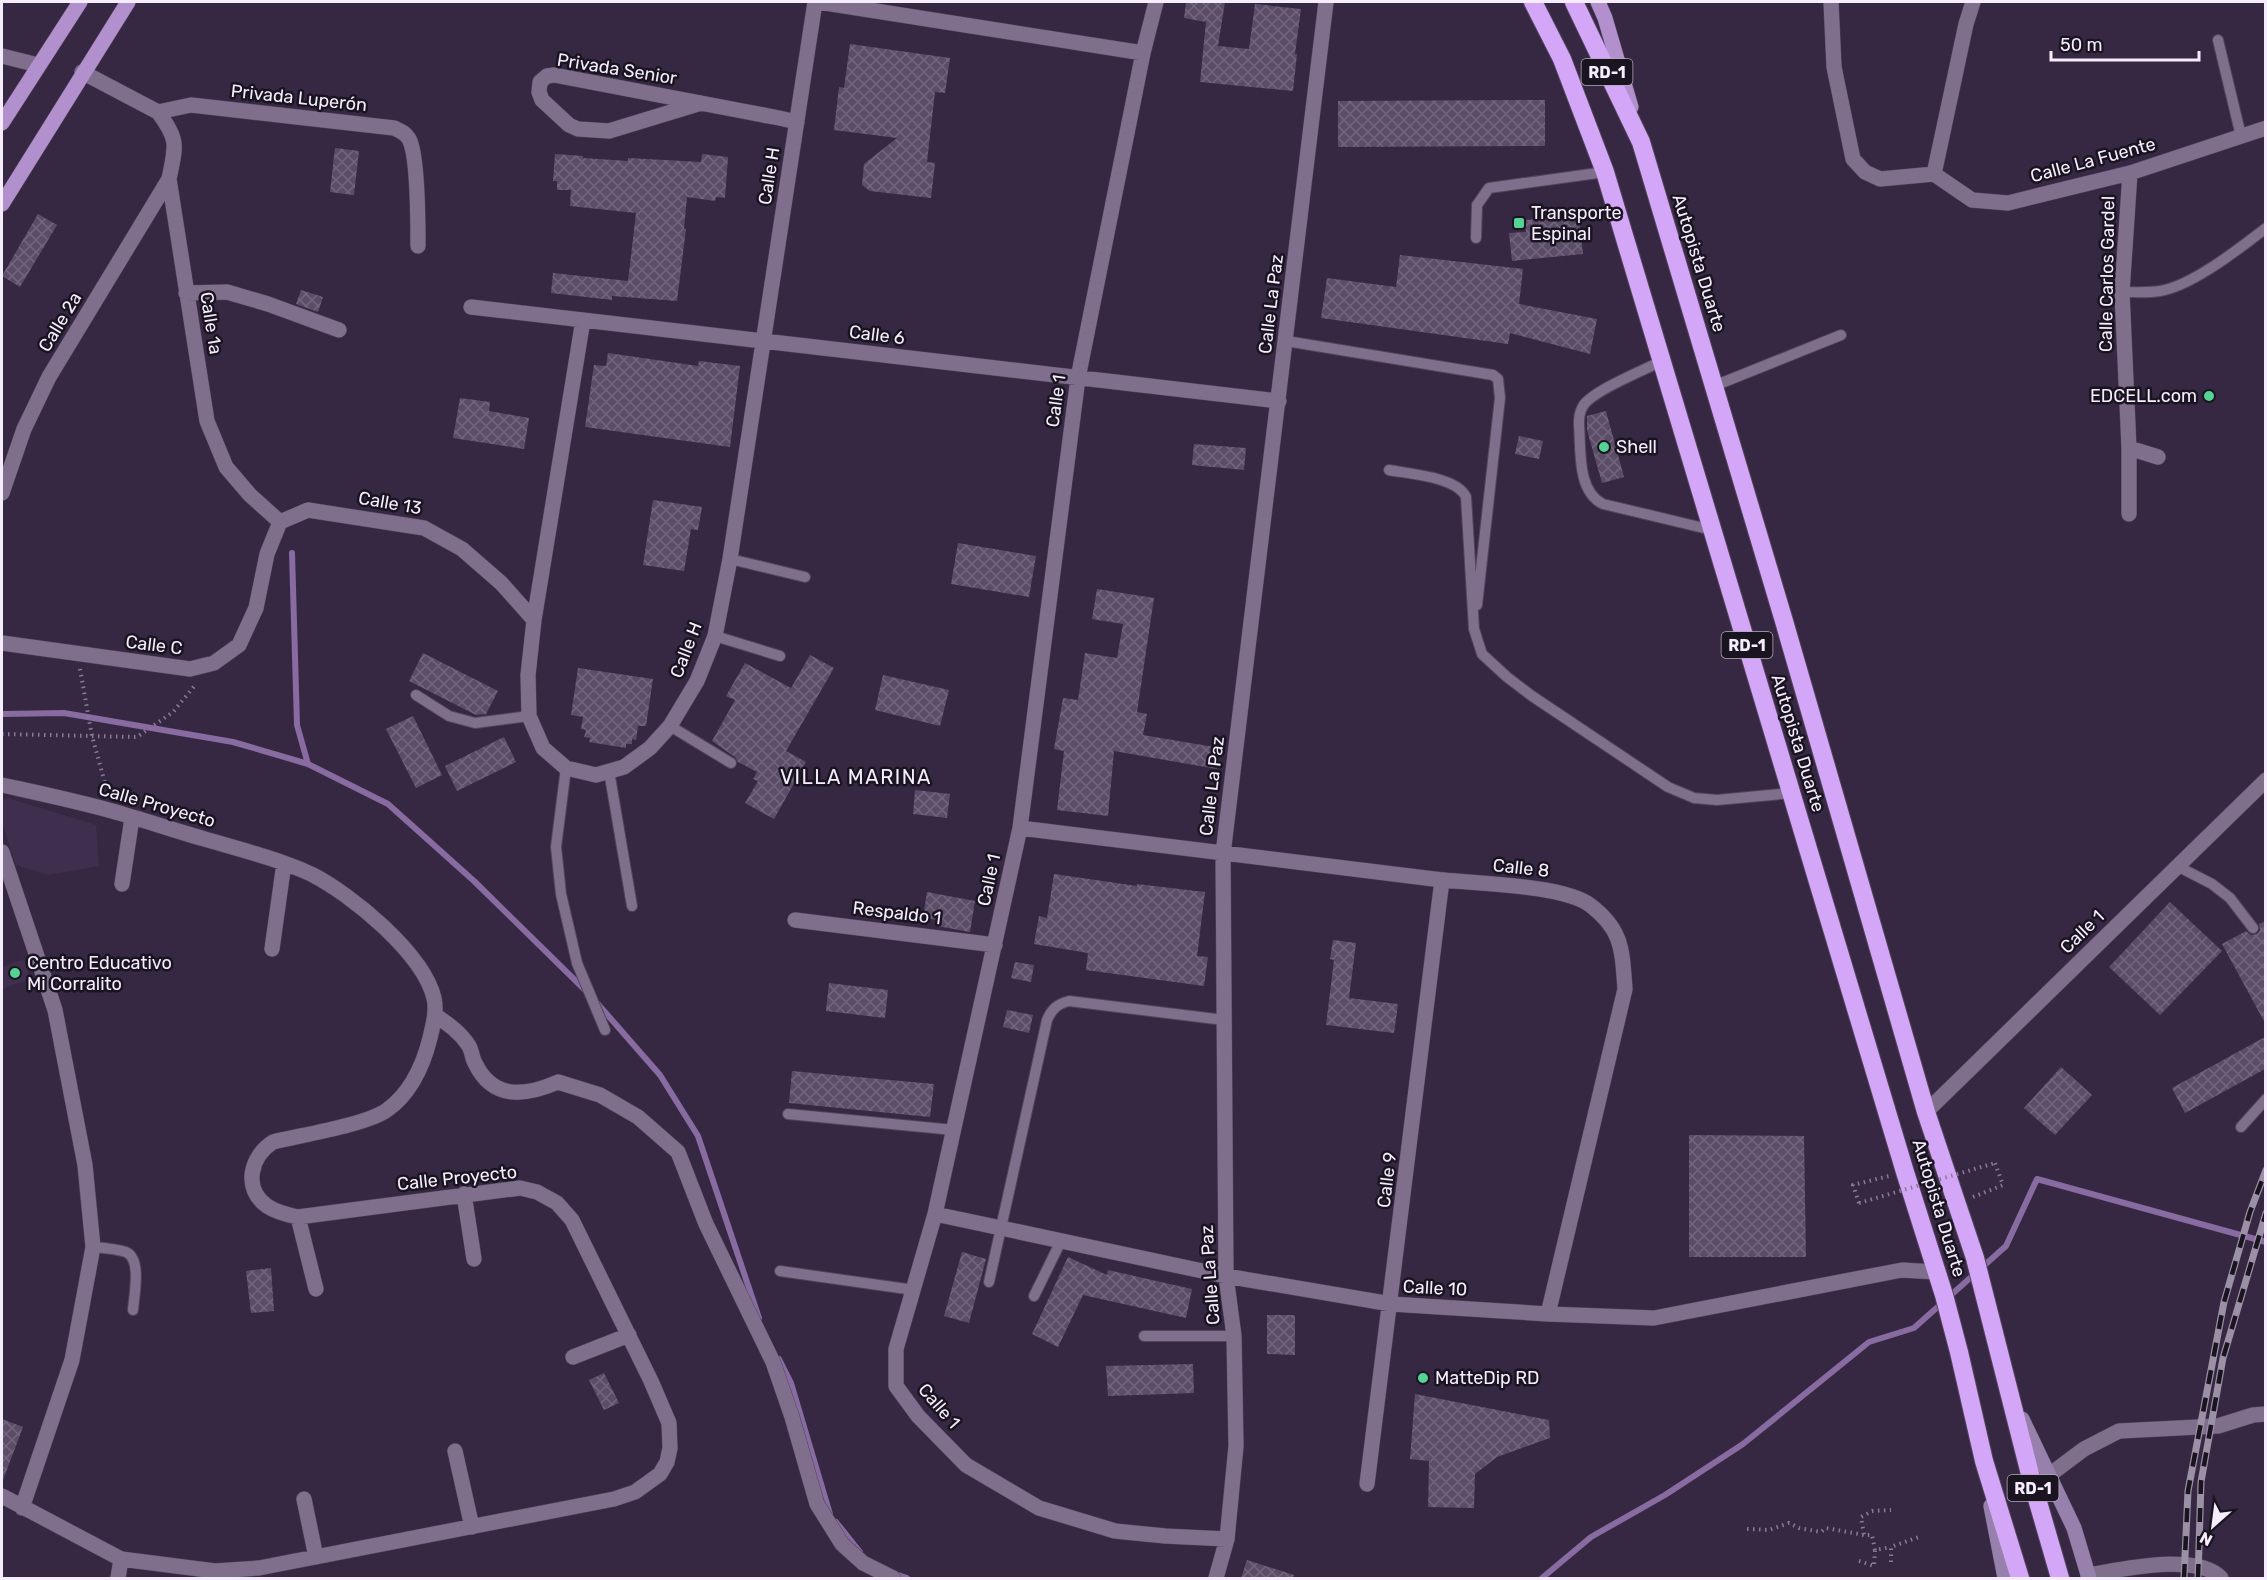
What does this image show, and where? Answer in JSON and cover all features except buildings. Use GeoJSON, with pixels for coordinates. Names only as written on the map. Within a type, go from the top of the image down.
{"type":"FeatureCollection","features":[{"type":"Feature","properties":{"kind":"highway","name":"Autopista Duarte"},"geometry":{"type":"LineString","coordinates":[[1533,2],[1562,59],[1605,172],[1935,1272],[1944,1295],[1984,1461]]}},
{"type":"Feature","properties":{"kind":"highway","name":"Autopista Duarte"},"geometry":{"type":"LineString","coordinates":[[1574,2],[1641,142],[1926,1112],[1976,1258],[1995,1338],[2012,1396]]}},
{"type":"Feature","properties":{"kind":"highway","name":"RD-1"},"geometry":{"type":"LineString","coordinates":[[2012,1396],[2031,1478],[2060,1578]]}},
{"type":"Feature","properties":{"kind":"highway","name":"RD-1"},"geometry":{"type":"LineString","coordinates":[[1984,1461],[2020,1578]]}},
{"type":"Feature","properties":{"kind":"main road"},"geometry":{"type":"LineString","coordinates":[[2,123],[80,2]]}},
{"type":"Feature","properties":{"kind":"main road"},"geometry":{"type":"LineString","coordinates":[[2,204],[82,72],[128,2]]}},
{"type":"Feature","properties":{"kind":"main road","name":"Autopista Duarte"},"geometry":{"type":"LineString","coordinates":[[1598,2],[1605,18],[1641,142]]}},
{"type":"Feature","properties":{"kind":"main road"},"geometry":{"type":"LineString","coordinates":[[2012,1396],[2074,1528],[2088,1577]]}},
{"type":"Feature","properties":{"kind":"main road"},"geometry":{"type":"LineString","coordinates":[[1984,1461],[2005,1578]]}},
{"type":"Feature","properties":{"kind":"street","name":"Calle H"},"geometry":{"type":"LineString","coordinates":[[583,320],[534,620],[528,675],[529,716],[543,748],[566,768],[596,775],[624,767],[650,748],[670,726],[697,681],[715,636],[730,559],[815,2]]}},
{"type":"Feature","properties":{"kind":"street"},"geometry":{"type":"LineString","coordinates":[[819,2],[1143,53]]}},
{"type":"Feature","properties":{"kind":"street","name":"Calle 1"},"geometry":{"type":"LineString","coordinates":[[1156,2],[1143,53],[1078,378],[1020,828],[935,1214],[896,1348],[896,1386],[918,1416],[966,1465],[1039,1508],[1115,1531],[1227,1539]]}},
{"type":"Feature","properties":{"kind":"street","name":"Calle La Paz"},"geometry":{"type":"LineString","coordinates":[[1216,1578],[1227,1539],[1236,1446],[1234,1335],[1226,1276],[1223,854],[1326,2]]}},
{"type":"Feature","properties":{"kind":"street"},"geometry":{"type":"LineString","coordinates":[[1831,2],[1834,67],[1853,159],[1865,172],[1880,179],[1934,174],[1973,2]]}},
{"type":"Feature","properties":{"kind":"street"},"geometry":{"type":"LineString","coordinates":[[2,56],[38,65]]}},
{"type":"Feature","properties":{"kind":"street"},"geometry":{"type":"LineString","coordinates":[[82,72],[158,112]]}},
{"type":"Feature","properties":{"kind":"street","name":"Privada Senior"},"geometry":{"type":"LineString","coordinates":[[701,103],[609,131],[593,131],[569,125],[542,100],[539,92],[540,82],[547,76],[554,75],[701,103],[797,122]]}},
{"type":"Feature","properties":{"kind":"street","name":"Privada Luperón"},"geometry":{"type":"LineString","coordinates":[[158,112],[191,105],[394,128],[404,132],[410,141],[416,182],[418,246]]}},
{"type":"Feature","properties":{"kind":"street","name":"Calle 1a"},"geometry":{"type":"LineString","coordinates":[[158,112],[174,137],[175,149],[169,179],[207,421],[226,467],[250,495],[280,522]]}},
{"type":"Feature","properties":{"kind":"street","name":"Calle La Fuente"},"geometry":{"type":"LineString","coordinates":[[1934,174],[1972,200],[2008,203],[2130,173],[2265,128]]}},
{"type":"Feature","properties":{"kind":"street","name":"Calle Carlos Gardel"},"geometry":{"type":"LineString","coordinates":[[2129,514],[2129,448],[2122,292],[2130,173]]}},
{"type":"Feature","properties":{"kind":"street","name":"Calle 2a"},"geometry":{"type":"LineString","coordinates":[[2,493],[24,429],[49,377],[169,179]]}},
{"type":"Feature","properties":{"kind":"street"},"geometry":{"type":"LineString","coordinates":[[186,292],[227,292],[268,304],[339,330]]}},
{"type":"Feature","properties":{"kind":"street","name":"Calle 6"},"geometry":{"type":"LineString","coordinates":[[471,307],[1279,401]]}},
{"type":"Feature","properties":{"kind":"street"},"geometry":{"type":"LineString","coordinates":[[2129,448],[2158,457]]}},
{"type":"Feature","properties":{"kind":"street","name":"Calle 13"},"geometry":{"type":"LineString","coordinates":[[280,522],[308,510],[424,528],[462,549],[501,583],[534,620]]}},
{"type":"Feature","properties":{"kind":"street","name":"Calle C"},"geometry":{"type":"LineString","coordinates":[[2,643],[190,669],[214,663],[239,645],[256,608],[267,554],[280,522]]}},
{"type":"Feature","properties":{"kind":"street","name":"Calle 1"},"geometry":{"type":"LineString","coordinates":[[1926,1112],[2265,780]]}},
{"type":"Feature","properties":{"kind":"street","name":"Calle Proyecto"},"geometry":{"type":"LineString","coordinates":[[2,784],[113,811],[284,863],[313,875],[381,923],[406,950],[427,981],[434,998],[435,1015],[424,1059],[413,1082],[400,1099],[386,1111],[368,1119],[273,1142],[257,1156],[252,1169],[251,1181],[255,1194],[266,1205],[282,1213],[298,1217],[520,1188],[537,1192],[557,1203],[572,1220],[585,1243],[629,1335],[669,1423],[670,1449],[667,1462],[660,1474],[635,1492],[316,1557],[259,1573],[215,1571],[121,1559],[2,1496]]}},
{"type":"Feature","properties":{"kind":"street"},"geometry":{"type":"LineString","coordinates":[[122,884],[132,818]]}},
{"type":"Feature","properties":{"kind":"street","name":"Calle 8"},"geometry":{"type":"LineString","coordinates":[[1020,828],[1442,880],[1557,891],[1588,904],[1614,928],[1623,952],[1625,988],[1548,1314]]}},
{"type":"Feature","properties":{"kind":"street"},"geometry":{"type":"LineString","coordinates":[[2,852],[55,1010],[85,1166],[93,1247],[72,1360],[22,1508]]}},
{"type":"Feature","properties":{"kind":"street"},"geometry":{"type":"LineString","coordinates":[[272,949],[284,863]]}},
{"type":"Feature","properties":{"kind":"street","name":"Calle 9"},"geometry":{"type":"LineString","coordinates":[[1367,1484],[1442,880]]}},
{"type":"Feature","properties":{"kind":"street","name":"Respaldo 1"},"geometry":{"type":"LineString","coordinates":[[795,920],[994,945]]}},
{"type":"Feature","properties":{"kind":"street"},"geometry":{"type":"LineString","coordinates":[[435,1015],[456,1030],[470,1048],[474,1062],[487,1081],[496,1087],[505,1092],[537,1091],[558,1082],[600,1095],[638,1117],[678,1152],[706,1224],[773,1362],[792,1417],[817,1504],[842,1544],[863,1563],[893,1578]]}},
{"type":"Feature","properties":{"kind":"street"},"geometry":{"type":"LineString","coordinates":[[464,1194],[474,1259]]}},
{"type":"Feature","properties":{"kind":"street","name":"Calle 10"},"geometry":{"type":"LineString","coordinates":[[935,1214],[1226,1276],[1391,1304],[1548,1314],[1654,1318],[1902,1270],[1935,1272]]}},
{"type":"Feature","properties":{"kind":"street"},"geometry":{"type":"LineString","coordinates":[[298,1217],[315,1289]]}},
{"type":"Feature","properties":{"kind":"street"},"geometry":{"type":"LineString","coordinates":[[573,1357],[629,1335]]}},
{"type":"Feature","properties":{"kind":"street"},"geometry":{"type":"LineString","coordinates":[[2048,1476],[2084,1449],[2119,1431],[2218,1426],[2253,1415],[2265,1414]]}},
{"type":"Feature","properties":{"kind":"street"},"geometry":{"type":"LineString","coordinates":[[455,1451],[472,1527]]}},
{"type":"Feature","properties":{"kind":"street"},"geometry":{"type":"LineString","coordinates":[[304,1499],[316,1557]]}},
{"type":"Feature","properties":{"kind":"street"},"geometry":{"type":"LineString","coordinates":[[118,1578],[121,1559]]}},
{"type":"Feature","properties":{"kind":"street"},"geometry":{"type":"LineString","coordinates":[[2088,1577],[2141,1568],[2195,1565],[2208,1568],[2221,1578]]}},
{"type":"Feature","properties":{"kind":"lane"},"geometry":{"type":"LineString","coordinates":[[2218,40],[2241,136]]}},
{"type":"Feature","properties":{"kind":"lane"},"geometry":{"type":"LineString","coordinates":[[1476,238],[1477,205],[1489,188],[1605,172]]}},
{"type":"Feature","properties":{"kind":"lane"},"geometry":{"type":"LineString","coordinates":[[2122,292],[2162,291],[2197,276],[2240,248],[2265,228]]}},
{"type":"Feature","properties":{"kind":"lane"},"geometry":{"type":"LineString","coordinates":[[1714,386],[1841,335]]}},
{"type":"Feature","properties":{"kind":"lane"},"geometry":{"type":"LineString","coordinates":[[1286,341],[1493,375],[1498,379],[1500,398],[1474,629]]}},
{"type":"Feature","properties":{"kind":"lane"},"geometry":{"type":"LineString","coordinates":[[1662,361],[1602,391],[1583,405],[1579,415],[1579,425],[1587,489],[1594,499],[1604,504],[1712,530]]}},
{"type":"Feature","properties":{"kind":"lane"},"geometry":{"type":"LineString","coordinates":[[1389,470],[1444,481],[1463,490],[1466,497],[1474,629],[1482,654],[1507,677],[1668,787],[1694,798],[1717,800],[1792,793]]}},
{"type":"Feature","properties":{"kind":"lane"},"geometry":{"type":"LineString","coordinates":[[730,559],[805,577]]}},
{"type":"Feature","properties":{"kind":"lane"},"geometry":{"type":"LineString","coordinates":[[715,636],[780,656]]}},
{"type":"Feature","properties":{"kind":"lane"},"geometry":{"type":"LineString","coordinates":[[416,695],[449,716],[475,723],[529,716]]}},
{"type":"Feature","properties":{"kind":"lane"},"geometry":{"type":"LineString","coordinates":[[670,726],[731,763]]}},
{"type":"Feature","properties":{"kind":"lane"},"geometry":{"type":"LineString","coordinates":[[566,768],[556,847],[561,894],[577,963],[604,1030]]}},
{"type":"Feature","properties":{"kind":"lane"},"geometry":{"type":"LineString","coordinates":[[609,771],[632,906]]}},
{"type":"Feature","properties":{"kind":"lane"},"geometry":{"type":"LineString","coordinates":[[2177,866],[2212,884],[2230,898],[2253,928]]}},
{"type":"Feature","properties":{"kind":"lane"},"geometry":{"type":"LineString","coordinates":[[989,1282],[1047,1020],[1052,1010],[1069,1001],[1224,1020]]}},
{"type":"Feature","properties":{"kind":"lane"},"geometry":{"type":"LineString","coordinates":[[2241,1127],[2265,1099]]}},
{"type":"Feature","properties":{"kind":"lane"},"geometry":{"type":"LineString","coordinates":[[788,1114],[954,1130]]}},
{"type":"Feature","properties":{"kind":"lane"},"geometry":{"type":"LineString","coordinates":[[1034,1296],[1061,1241]]}},
{"type":"Feature","properties":{"kind":"lane"},"geometry":{"type":"LineString","coordinates":[[93,1247],[127,1252],[132,1257],[136,1266],[133,1310]]}},
{"type":"Feature","properties":{"kind":"lane"},"geometry":{"type":"LineString","coordinates":[[780,1271],[914,1290]]}},
{"type":"Feature","properties":{"kind":"lane"},"geometry":{"type":"LineString","coordinates":[[1144,1336],[1234,1335]]}},
{"type":"Feature","properties":{"kind":"path"},"geometry":{"type":"LineString","coordinates":[[78,654],[92,736],[113,811]]}},
{"type":"Feature","properties":{"kind":"path"},"geometry":{"type":"LineString","coordinates":[[2,734],[137,737],[173,712],[214,663]]}},
{"type":"Feature","properties":{"kind":"path"},"geometry":{"type":"LineString","coordinates":[[1905,1172],[1853,1185],[1859,1203],[1995,1163],[2003,1185],[1957,1202]]}},
{"type":"Feature","properties":{"kind":"path"},"geometry":{"type":"LineString","coordinates":[[1864,1535],[1861,1517],[1872,1511],[1891,1510]]}},
{"type":"Feature","properties":{"kind":"path"},"geometry":{"type":"LineString","coordinates":[[1747,1529],[1769,1530],[1789,1523],[1799,1528],[1821,1532],[1826,1528],[1872,1535],[1875,1550],[1874,1566],[1859,1561]]}},
{"type":"Feature","properties":{"kind":"path"},"geometry":{"type":"LineString","coordinates":[[1875,1550],[1919,1537]]}},
{"type":"Feature","properties":{"kind":"path"},"geometry":{"type":"LineString","coordinates":[[1891,1547],[1891,1562]]}},
{"type":"Feature","properties":{"kind":"shaded area"},"geometry":{"type":"Polygon","coordinates":[[[7,798],[96,825],[99,866],[48,875],[16,865],[2,822],[2,800],[7,798]]]}},
{"type":"Feature","properties":{"kind":"shaded area","name":"Centro Educativo Mi Corralito"},"geometry":{"type":"Polygon","coordinates":[[[24,959],[30,979],[2,989],[2,967],[24,959]]]}},
{"type":"Feature","properties":{"kind":"waterway"},"geometry":{"type":"LineString","coordinates":[[292,553],[297,725],[308,764]]}},
{"type":"Feature","properties":{"kind":"waterway"},"geometry":{"type":"LineString","coordinates":[[2,714],[64,713],[233,742],[308,764],[388,804],[474,881],[586,991]]}},
{"type":"Feature","properties":{"kind":"waterway"},"geometry":{"type":"LineString","coordinates":[[597,1003],[660,1075],[698,1136],[759,1318]]}},
{"type":"Feature","properties":{"kind":"waterway"},"geometry":{"type":"LineString","coordinates":[[1542,1578],[1591,1537],[1665,1495],[1743,1444],[1869,1342],[1914,1328],[2006,1246],[2037,1179],[2266,1242]]}},
{"type":"Feature","properties":{"kind":"waterway"},"geometry":{"type":"LineString","coordinates":[[779,1359],[791,1383],[830,1514]]}},
{"type":"Feature","properties":{"kind":"waterway"},"geometry":{"type":"LineString","coordinates":[[836,1522],[860,1552]]}},
{"type":"Feature","properties":{"kind":"waterway"},"geometry":{"type":"LineString","coordinates":[[892,1573],[907,1578]]}},
{"type":"Feature","properties":{"kind":"railway"},"geometry":{"type":"LineString","coordinates":[[2184,1578],[2188,1491],[2224,1302],[2250,1212],[2266,1170]]}},
{"type":"Feature","properties":{"kind":"railway"},"geometry":{"type":"LineString","coordinates":[[2198,1578],[2201,1482],[2223,1358],[2266,1213]]}},
{"type":"Feature","properties":{"kind":"place","name":"Transporte Espinal"},"geometry":{"type":"Point","coordinates":[1519,223]}},
{"type":"Feature","properties":{"kind":"place","name":"EDCELL.com"},"geometry":{"type":"Point","coordinates":[2209,396]}},
{"type":"Feature","properties":{"kind":"place","name":"Shell"},"geometry":{"type":"Point","coordinates":[1604,447]}},
{"type":"Feature","properties":{"kind":"place","name":"Centro Educativo Mi Corralito"},"geometry":{"type":"Point","coordinates":[15,973]}},
{"type":"Feature","properties":{"kind":"place","name":"MatteDip RD"},"geometry":{"type":"Point","coordinates":[1423,1378]}},
{"type":"Feature","properties":{"kind":"district","name":"VILLA MARINA"},"geometry":{"type":"Point","coordinates":[856,777]}}]}
